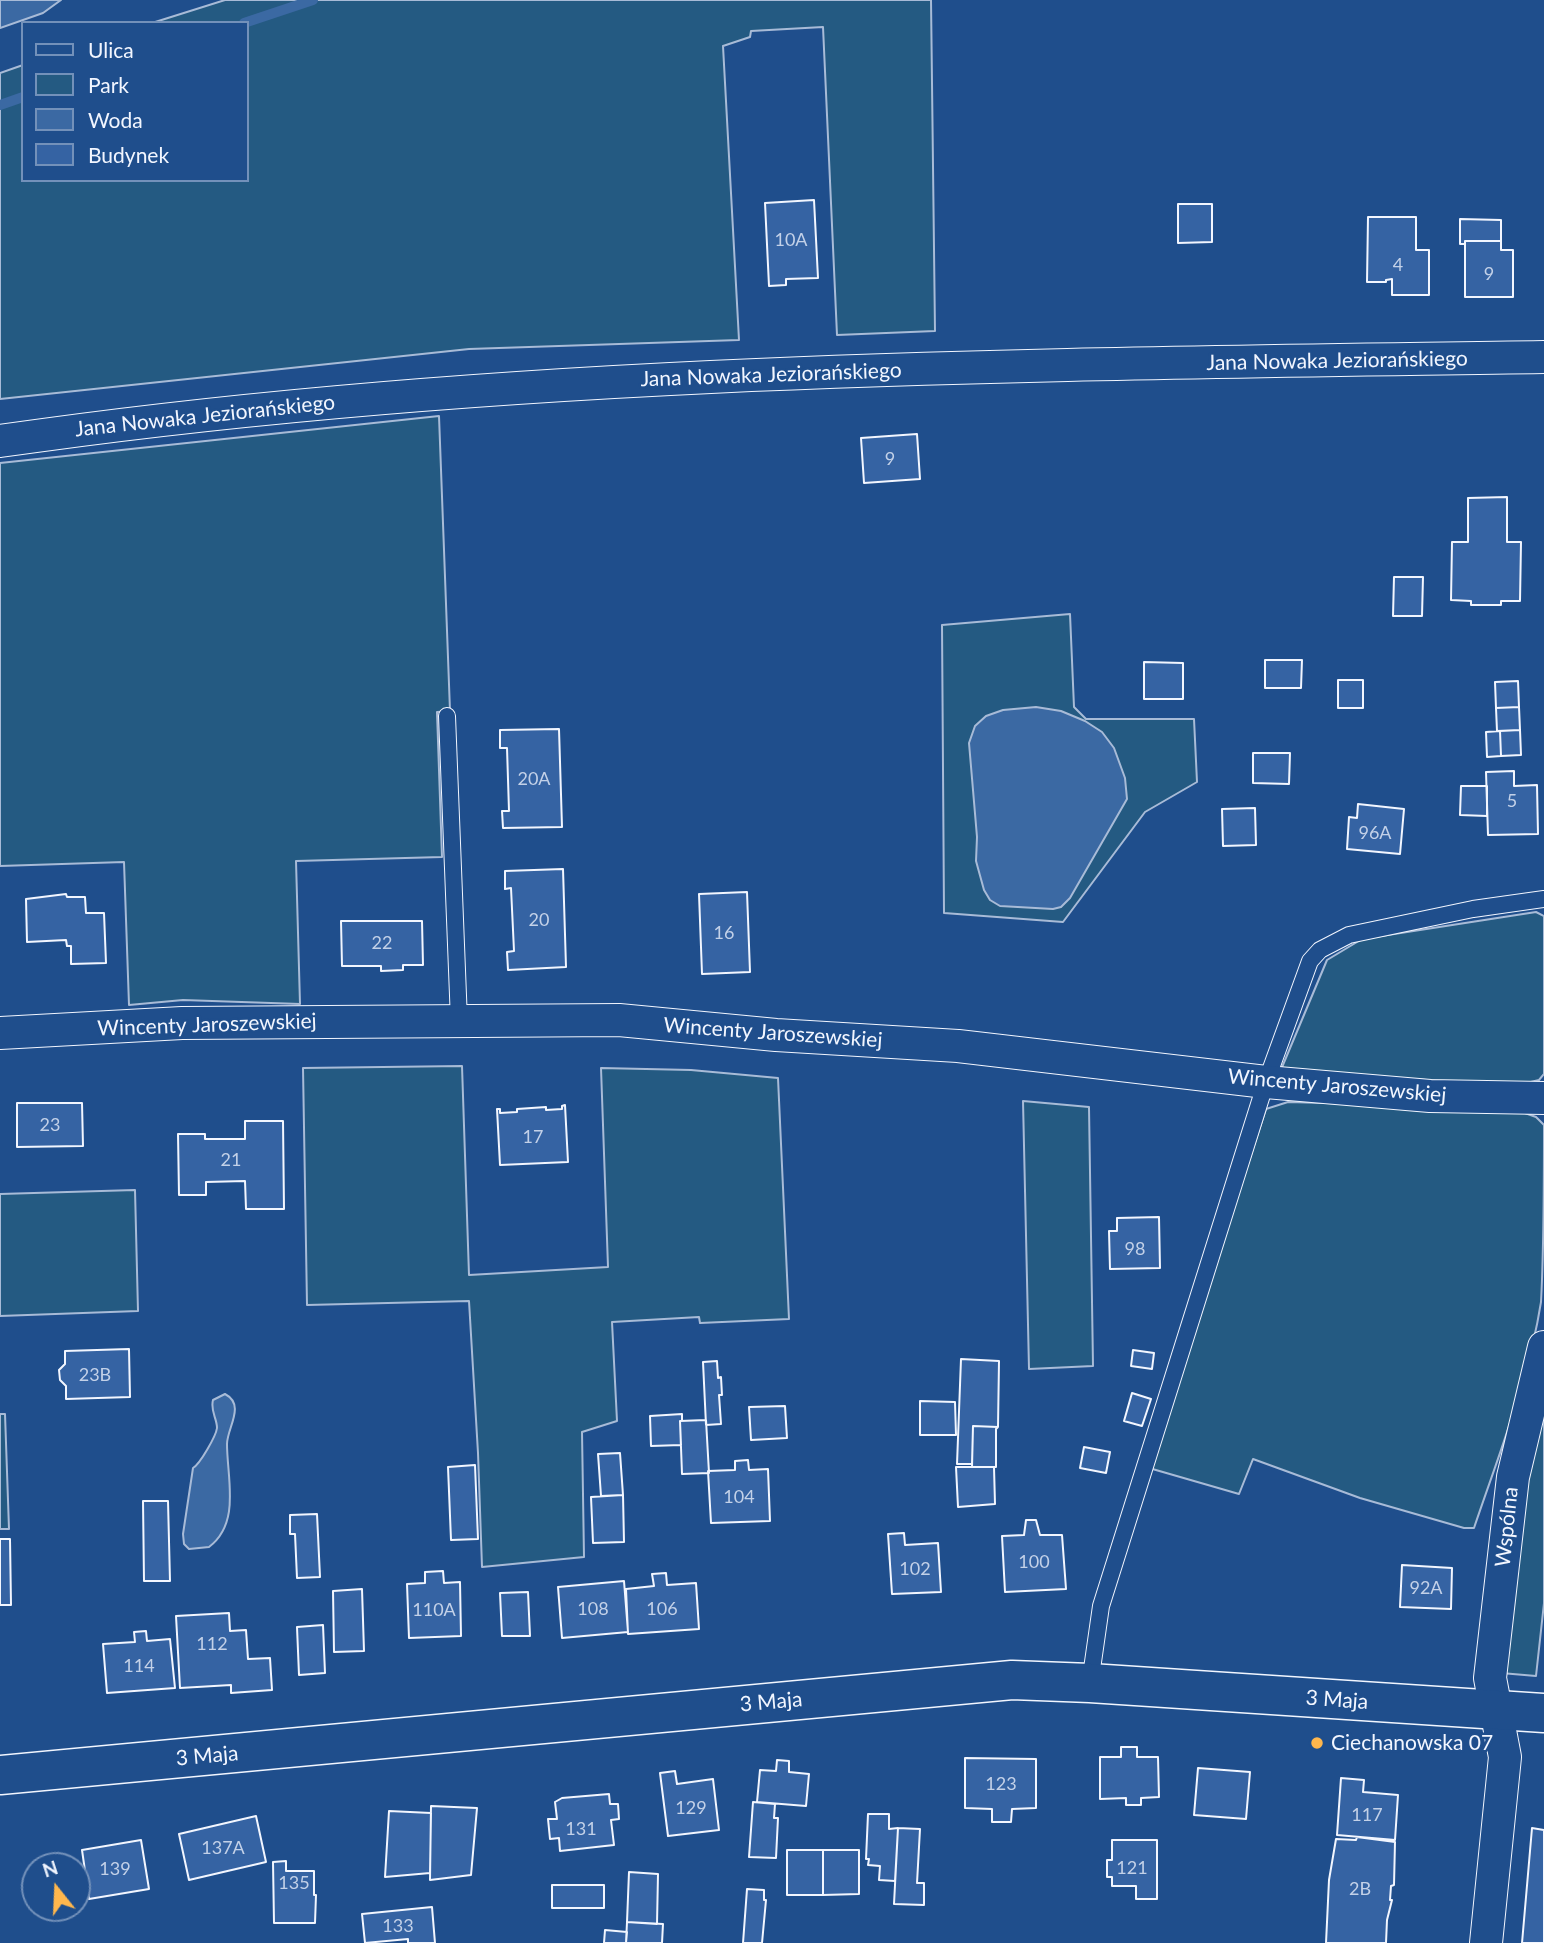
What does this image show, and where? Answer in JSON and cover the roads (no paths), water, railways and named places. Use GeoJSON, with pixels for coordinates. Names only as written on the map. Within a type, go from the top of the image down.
{"type":"FeatureCollection","features":[{"type":"Feature","properties":{"kind":"street","name":"Jana Nowaka Jeziorańskiego"},"geometry":{"type":"LineString","coordinates":[[0,441],[332,401],[615,382],[921,369],[1544,357]]}},
{"type":"Feature","properties":{"kind":"street","name":"Wincenty Jaroszewskiej"},"geometry":{"type":"LineString","coordinates":[[0,1033],[182,1023],[619,1020],[776,1035],[958,1046],[1266,1082],[1430,1096],[1544,1098]]}},
{"type":"Feature","properties":{"kind":"street","name":"Wspólna"},"geometry":{"type":"LineString","coordinates":[[1486,1943],[1505,1757],[1490,1678],[1513,1478],[1544,1347]]}},
{"type":"Feature","properties":{"kind":"street","name":"3 Maja"},"geometry":{"type":"LineString","coordinates":[[0,1775],[978,1682],[1090,1683],[1544,1713]]}},
{"type":"Feature","properties":{"kind":"lane"},"geometry":{"type":"LineString","coordinates":[[447,716],[459,1021]]}},
{"type":"Feature","properties":{"kind":"lane"},"geometry":{"type":"LineString","coordinates":[[1090,1683],[1101,1606],[1266,1082],[1310,961],[1320,950],[1349,934],[1473,909],[1544,899]]}},
{"type":"Feature","properties":{"kind":"water"},"geometry":{"type":"Polygon","coordinates":[[[0,0],[61,0],[43,13],[0,28],[0,0]]]}},
{"type":"Feature","properties":{"kind":"water"},"geometry":{"type":"Polygon","coordinates":[[[1036,707],[1061,711],[1102,732],[1114,748],[1125,778],[1127,799],[1070,898],[1061,907],[1053,909],[1000,906],[990,900],[984,890],[976,861],[977,837],[969,743],[975,726],[986,716],[1003,710],[1036,707]]]}},
{"type":"Feature","properties":{"kind":"water"},"geometry":{"type":"Polygon","coordinates":[[[225,1394],[231,1399],[235,1410],[227,1444],[229,1513],[219,1537],[209,1547],[189,1549],[184,1544],[183,1534],[193,1468],[216,1432],[213,1400],[225,1394]]]}},
{"type":"Feature","properties":{"kind":"waterway"},"geometry":{"type":"LineString","coordinates":[[248,22],[313,0]]}},
{"type":"Feature","properties":{"kind":"waterway"},"geometry":{"type":"LineString","coordinates":[[0,105],[21,98]]}},
{"type":"Feature","properties":{"kind":"place","name":"Ciechanowska 07"},"geometry":{"type":"Point","coordinates":[1317,1743]}}]}
